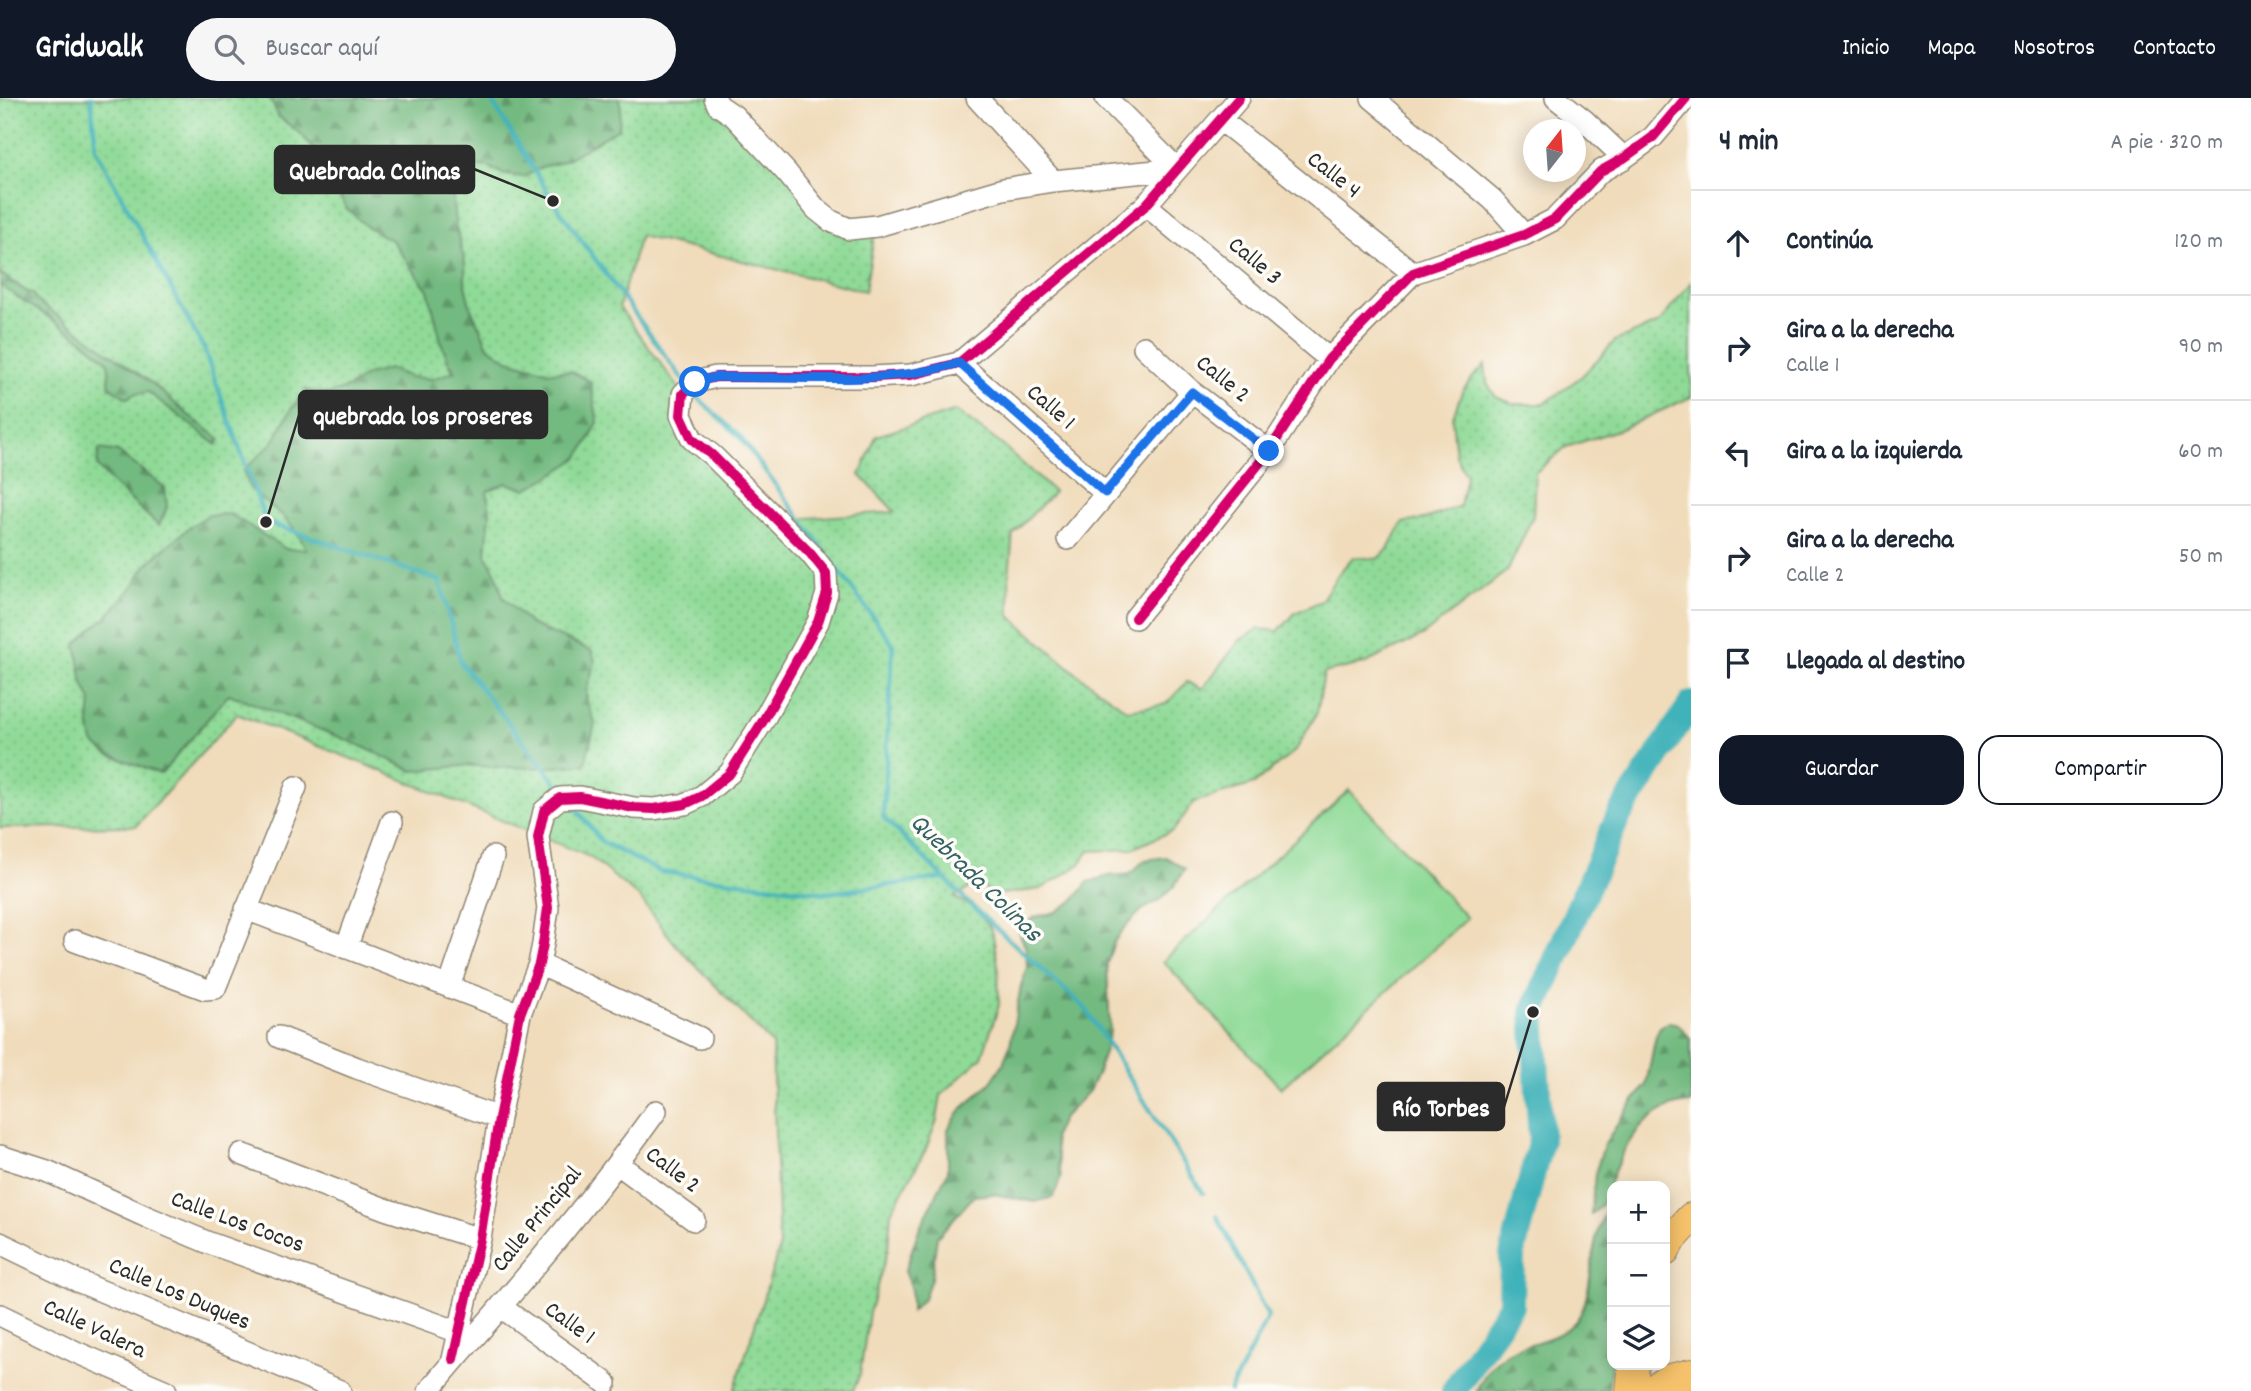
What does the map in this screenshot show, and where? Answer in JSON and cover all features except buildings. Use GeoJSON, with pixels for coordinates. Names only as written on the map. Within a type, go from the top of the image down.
{"type":"FeatureCollection","features":[{"type":"Feature","properties":{"kind":"highway"},"geometry":{"type":"LineString","coordinates":[[1668,1244],[1691,1218]]}},
{"type":"Feature","properties":{"kind":"highway"},"geometry":{"type":"LineString","coordinates":[[1631,1391],[1633,1370]]}},
{"type":"Feature","properties":{"kind":"highway"},"geometry":{"type":"LineString","coordinates":[[1651,1391],[1670,1379],[1691,1374]]}},
{"type":"Feature","properties":{"kind":"street"},"geometry":{"type":"LineString","coordinates":[[715,98],[718,105],[734,116],[788,173],[816,209],[849,229],[877,226],[1003,189],[1053,181],[1177,169]]}},
{"type":"Feature","properties":{"kind":"street"},"geometry":{"type":"LineString","coordinates":[[977,98],[1053,181]]}},
{"type":"Feature","properties":{"kind":"street"},"geometry":{"type":"LineString","coordinates":[[1106,98],[1177,169]]}},
{"type":"Feature","properties":{"kind":"street"},"geometry":{"type":"LineString","coordinates":[[453,1359],[480,1239],[499,1118],[520,1014],[539,964],[548,908],[538,837],[544,810],[560,798],[580,797],[634,808],[654,808],[685,804],[702,796],[730,773],[763,721],[818,622],[827,593],[825,573],[810,553],[713,456],[692,439],[681,415],[683,394],[695,382],[716,377],[911,375],[959,363],[1146,205],[1239,98]]}},
{"type":"Feature","properties":{"kind":"street"},"geometry":{"type":"LineString","coordinates":[[1372,98],[1493,200],[1524,235]]}},
{"type":"Feature","properties":{"kind":"street"},"geometry":{"type":"LineString","coordinates":[[1556,98],[1624,158]]}},
{"type":"Feature","properties":{"kind":"street"},"geometry":{"type":"LineString","coordinates":[[1135,618],[1269,451],[1329,359],[1413,273],[1524,235],[1555,219],[1601,171],[1653,137],[1686,98]]}},
{"type":"Feature","properties":{"kind":"street","name":"Calle 4"},"geometry":{"type":"LineString","coordinates":[[1221,120],[1413,273]]}},
{"type":"Feature","properties":{"kind":"street","name":"Calle 3"},"geometry":{"type":"LineString","coordinates":[[1146,205],[1329,359]]}},
{"type":"Feature","properties":{"kind":"street","name":"Calle 2"},"geometry":{"type":"LineString","coordinates":[[1144,347],[1192,392],[1269,451]]}},
{"type":"Feature","properties":{"kind":"street","name":"Calle 1"},"geometry":{"type":"LineString","coordinates":[[959,363],[1105,493]]}},
{"type":"Feature","properties":{"kind":"street"},"geometry":{"type":"LineString","coordinates":[[1068,539],[1192,392]]}},
{"type":"Feature","properties":{"kind":"street"},"geometry":{"type":"LineString","coordinates":[[75,941],[211,990],[215,988],[296,788]]}},
{"type":"Feature","properties":{"kind":"street"},"geometry":{"type":"LineString","coordinates":[[346,948],[392,822]]}},
{"type":"Feature","properties":{"kind":"street"},"geometry":{"type":"LineString","coordinates":[[449,987],[493,857]]}},
{"type":"Feature","properties":{"kind":"street"},"geometry":{"type":"LineString","coordinates":[[246,909],[520,1014]]}},
{"type":"Feature","properties":{"kind":"street"},"geometry":{"type":"LineString","coordinates":[[539,964],[700,1038]]}},
{"type":"Feature","properties":{"kind":"street"},"geometry":{"type":"LineString","coordinates":[[279,1037],[499,1118]]}},
{"type":"Feature","properties":{"kind":"street","name":"Calle Principal"},"geometry":{"type":"LineString","coordinates":[[429,1391],[618,1164],[656,1111]]}},
{"type":"Feature","properties":{"kind":"street"},"geometry":{"type":"LineString","coordinates":[[241,1154],[385,1209],[480,1239]]}},
{"type":"Feature","properties":{"kind":"street","name":"Calle Los Cocos"},"geometry":{"type":"LineString","coordinates":[[0,1156],[47,1171],[209,1243],[459,1332]]}},
{"type":"Feature","properties":{"kind":"street","name":"Calle 2"},"geometry":{"type":"LineString","coordinates":[[618,1164],[694,1220]]}},
{"type":"Feature","properties":{"kind":"street","name":"Calle Los Duques"},"geometry":{"type":"LineString","coordinates":[[0,1242],[80,1282],[340,1391]]}},
{"type":"Feature","properties":{"kind":"street","name":"Calle 1"},"geometry":{"type":"LineString","coordinates":[[501,1307],[606,1383]]}},
{"type":"Feature","properties":{"kind":"street","name":"Calle Valera"},"geometry":{"type":"LineString","coordinates":[[0,1315],[166,1391]]}},
{"type":"Feature","properties":{"kind":"green space"},"geometry":{"type":"Polygon","coordinates":[[[0,98],[717,98],[849,227],[876,225],[865,291],[640,236],[619,307],[684,395],[682,415],[778,520],[895,512],[860,475],[876,436],[956,411],[1001,444],[1054,492],[1013,534],[1009,575],[1010,616],[1077,674],[1127,710],[1166,704],[1187,682],[1202,689],[1240,640],[1259,629],[1279,631],[1295,613],[1321,601],[1353,557],[1377,559],[1388,549],[1403,523],[1429,518],[1460,506],[1466,476],[1456,456],[1452,419],[1462,392],[1485,365],[1487,383],[1496,397],[1514,404],[1544,404],[1582,376],[1615,341],[1659,323],[1691,282],[1691,397],[1621,429],[1566,447],[1535,473],[1533,516],[1508,570],[1422,636],[1366,663],[1324,673],[1317,713],[1296,750],[1254,784],[1194,802],[1174,830],[1132,849],[1089,851],[1079,865],[1041,889],[995,895],[980,885],[976,873],[968,889],[954,897],[974,908],[992,930],[998,965],[999,1005],[982,1057],[941,1095],[937,1120],[925,1151],[891,1212],[888,1249],[869,1313],[860,1374],[853,1391],[734,1391],[779,1249],[772,1044],[675,944],[639,897],[590,857],[237,714],[136,826],[0,828],[0,98]]]}},
{"type":"Feature","properties":{"kind":"green space"},"geometry":{"type":"Polygon","coordinates":[[[270,98],[618,98],[621,106],[619,128],[564,161],[542,167],[524,177],[505,175],[487,166],[467,167],[454,182],[455,223],[465,264],[465,285],[470,306],[488,346],[508,360],[550,372],[571,371],[590,381],[598,422],[578,458],[526,489],[506,483],[487,491],[490,512],[486,554],[503,597],[530,624],[592,651],[595,662],[586,692],[595,723],[585,764],[542,768],[470,765],[413,771],[357,744],[229,694],[161,774],[108,754],[93,743],[89,722],[91,701],[83,684],[76,644],[107,617],[134,585],[144,568],[159,553],[191,526],[209,515],[230,514],[286,549],[306,549],[297,532],[283,516],[251,490],[243,471],[273,442],[293,406],[306,390],[329,394],[349,387],[367,375],[389,369],[410,377],[432,379],[453,372],[442,345],[428,290],[392,241],[366,226],[346,208],[320,157],[303,136],[278,116],[270,98]]]}},
{"type":"Feature","properties":{"kind":"green space"},"geometry":{"type":"Polygon","coordinates":[[[0,273],[33,293],[36,300],[153,384],[220,439],[217,445],[148,392],[127,398],[110,387],[106,360],[68,330],[0,285],[0,273]]]}},
{"type":"Feature","properties":{"kind":"green space"},"geometry":{"type":"Polygon","coordinates":[[[99,449],[118,452],[165,488],[167,507],[159,526],[97,466],[99,449]]]}},
{"type":"Feature","properties":{"kind":"green space"},"geometry":{"type":"Polygon","coordinates":[[[1349,790],[1467,918],[1281,1088],[1163,961],[1349,790]]]}},
{"type":"Feature","properties":{"kind":"green space"},"geometry":{"type":"Polygon","coordinates":[[[1166,857],[1185,869],[1174,886],[1160,900],[1142,910],[1114,942],[1107,964],[1110,1032],[1098,1072],[1089,1091],[1062,1119],[1054,1137],[1061,1177],[1054,1197],[1035,1202],[993,1194],[974,1196],[937,1237],[931,1279],[924,1298],[911,1311],[911,1290],[905,1271],[918,1232],[948,1171],[948,1129],[960,1111],[991,1082],[1003,1064],[1010,1045],[1027,967],[1026,948],[1018,930],[1035,917],[1056,912],[1074,900],[1088,882],[1130,874],[1145,860],[1166,857]]]}},
{"type":"Feature","properties":{"kind":"green space"},"geometry":{"type":"Polygon","coordinates":[[[1669,1022],[1678,1024],[1691,1039],[1691,1103],[1662,1110],[1641,1127],[1624,1151],[1611,1181],[1607,1181],[1603,1202],[1591,1214],[1595,1174],[1604,1145],[1646,1085],[1660,1027],[1669,1022]]]}},
{"type":"Feature","properties":{"kind":"green space"},"geometry":{"type":"Polygon","coordinates":[[[1607,1208],[1607,1370],[1611,1370],[1608,1391],[1476,1391],[1491,1367],[1507,1353],[1560,1334],[1578,1318],[1588,1291],[1594,1248],[1607,1208]]]}},
{"type":"Feature","properties":{"kind":"waterway"},"geometry":{"type":"LineString","coordinates":[[91,98],[96,150],[204,349],[266,522],[440,581],[461,663],[561,789]]}},
{"type":"Feature","properties":{"kind":"waterway","name":"Quebrada Colinas"},"geometry":{"type":"LineString","coordinates":[[493,98],[493,103],[553,201],[683,380]]}},
{"type":"Feature","properties":{"kind":"waterway","name":"Quebrada Colinas"},"geometry":{"type":"LineString","coordinates":[[697,397],[740,437],[893,644],[883,817],[974,908],[1085,1008],[1203,1193]]}},
{"type":"Feature","properties":{"kind":"waterway"},"geometry":{"type":"LineString","coordinates":[[1454,1391],[1511,1305],[1512,1255],[1541,1140],[1533,1012],[1618,817],[1691,704]]}},
{"type":"Feature","properties":{"kind":"waterway"},"geometry":{"type":"LineString","coordinates":[[573,805],[602,842],[661,872],[827,893],[943,878]]}},
{"type":"Feature","properties":{"kind":"waterway","name":"Quebrada Colinas"},"geometry":{"type":"LineString","coordinates":[[1217,1216],[1268,1316],[1230,1391]]}},
{"type":"Feature","properties":{"kind":"cycle path"},"geometry":{"type":"LineString","coordinates":[[453,1359],[480,1239],[499,1118],[520,1014],[539,964],[543,944],[548,908],[538,837],[544,811],[560,798],[580,797],[634,808],[654,809],[685,804],[702,796],[730,773],[763,721],[818,622],[827,593],[826,573],[810,553],[713,456],[692,439],[681,415],[683,394],[695,382],[716,377],[911,375],[959,363],[1146,205],[1239,98]]}},
{"type":"Feature","properties":{"kind":"cycle path"},"geometry":{"type":"LineString","coordinates":[[1135,618],[1269,451],[1329,359],[1413,273],[1524,235],[1555,219],[1601,171],[1653,137],[1686,98]]}},
{"type":"Feature","properties":{"kind":"place","name":"Quebrada Colinas"},"geometry":{"type":"Point","coordinates":[553,201]}},
{"type":"Feature","properties":{"kind":"place","name":"quebrada los proseres"},"geometry":{"type":"Point","coordinates":[266,522]}},
{"type":"Feature","properties":{"kind":"place","name":"Río Torbes"},"geometry":{"type":"Point","coordinates":[1533,1012]}},
{"type":"Feature","properties":{"kind":"route"},"geometry":{"type":"LineString","coordinates":[[695,382],[716,377],[911,375],[959,363],[1105,493],[1192,392],[1269,451]]}}]}
